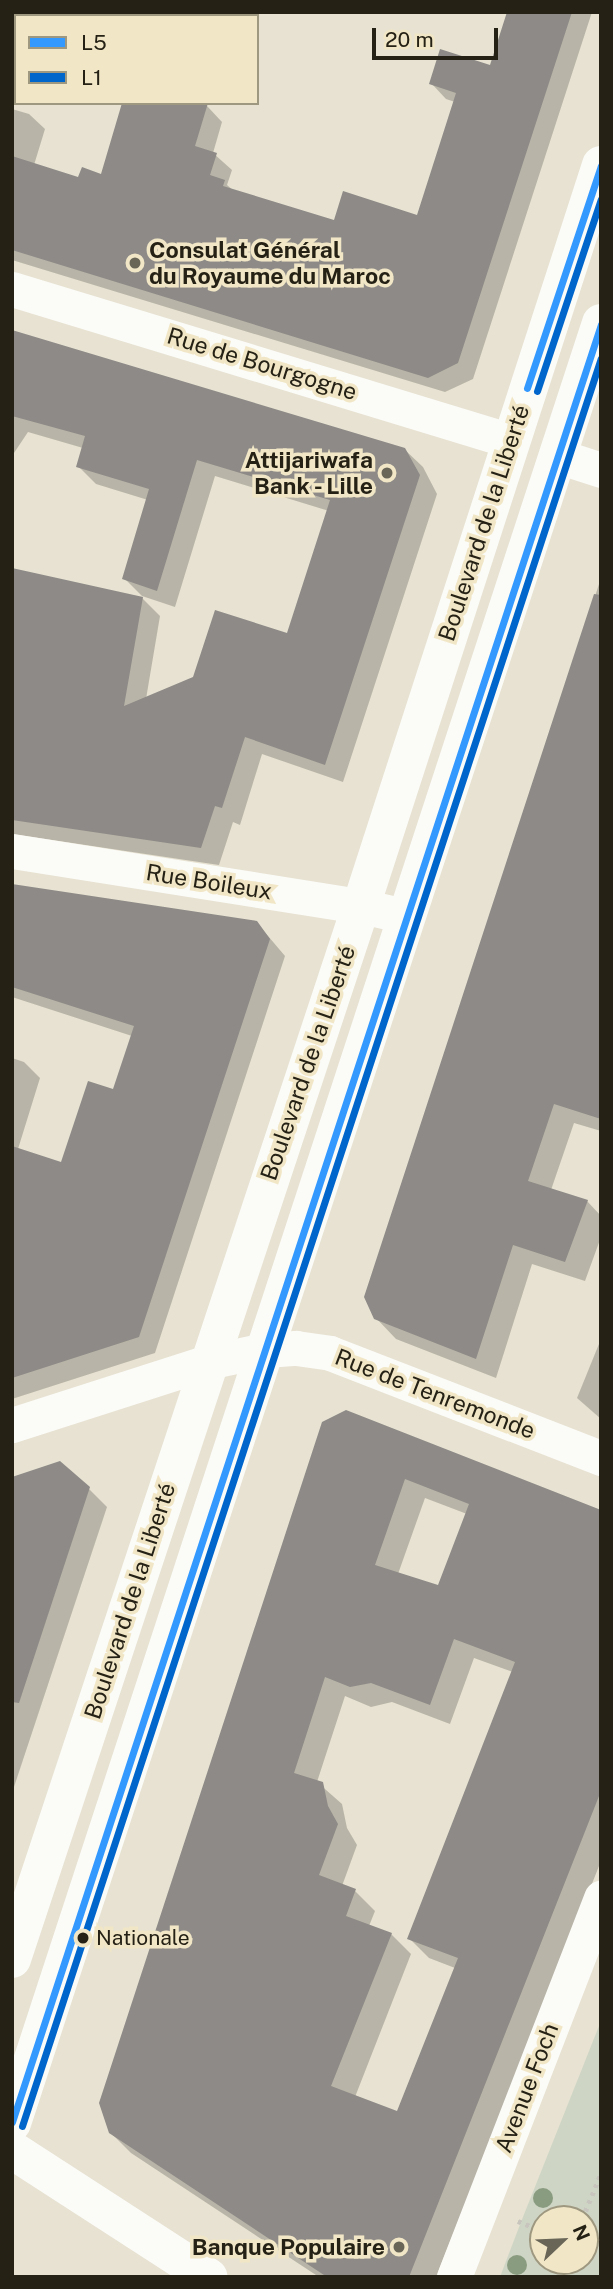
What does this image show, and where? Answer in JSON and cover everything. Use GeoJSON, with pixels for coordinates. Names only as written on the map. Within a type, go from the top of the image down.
{"type":"FeatureCollection","features":[{"type":"Feature","properties":{"kind":"main road","name":"Boulevard de la Liberté"},"geometry":{"type":"LineString","coordinates":[[12,1959],[361,905],[601,165]]}},
{"type":"Feature","properties":{"kind":"main road","name":"Boulevard de la Liberté"},"geometry":{"type":"LineString","coordinates":[[12,2123],[601,323]]}},
{"type":"Feature","properties":{"kind":"main road"},"geometry":{"type":"LineString","coordinates":[[12,2150],[208,2277]]}},
{"type":"Feature","properties":{"kind":"street","name":"Rue de Bourgogne"},"geometry":{"type":"LineString","coordinates":[[12,289],[511,441]]}},
{"type":"Feature","properties":{"kind":"street"},"geometry":{"type":"LineString","coordinates":[[558,456],[601,470]]}},
{"type":"Feature","properties":{"kind":"street","name":"Rue Boileux"},"geometry":{"type":"LineString","coordinates":[[12,851],[361,905],[405,916]]}},
{"type":"Feature","properties":{"kind":"street","name":"Rue de Tenremonde"},"geometry":{"type":"LineString","coordinates":[[12,1425],[208,1362],[265,1350],[296,1348],[330,1353],[601,1458]]}},
{"type":"Feature","properties":{"kind":"street","name":"Avenue Foch"},"geometry":{"type":"LineString","coordinates":[[454,2277],[601,1898]]}},
{"type":"Feature","properties":{"kind":"path"},"geometry":{"type":"LineString","coordinates":[[588,2205],[601,2174]]}},
{"type":"Feature","properties":{"kind":"green space"},"geometry":{"type":"Polygon","coordinates":[[[601,2021],[601,2277],[500,2277],[521,2222],[601,2021]]]}},
{"type":"Feature","properties":{"kind":"building"},"geometry":{"type":"Polygon","coordinates":[[[507,12],[572,12],[458,363],[428,378],[12,250],[12,156],[78,177],[82,167],[101,174],[121,105],[207,105],[195,146],[217,153],[210,175],[225,180],[223,186],[334,220],[343,191],[417,215],[456,93],[429,84],[440,49],[490,65],[507,12]]]}},
{"type":"Feature","properties":{"kind":"building"},"geometry":{"type":"Polygon","coordinates":[[[12,330],[405,448],[420,475],[325,765],[245,737],[222,808],[215,806],[201,848],[12,820],[12,568],[143,597],[124,706],[193,677],[215,610],[287,633],[330,500],[197,460],[157,591],[122,579],[149,489],[76,467],[85,436],[12,416],[12,330]]]}},
{"type":"Feature","properties":{"kind":"building"},"geometry":{"type":"Polygon","coordinates":[[[594,594],[601,595],[601,1119],[554,1104],[528,1181],[588,1200],[565,1262],[513,1245],[476,1359],[374,1319],[364,1297],[594,594]]]}},
{"type":"Feature","properties":{"kind":"building"},"geometry":{"type":"Polygon","coordinates":[[[12,884],[257,921],[270,939],[139,1337],[12,1378],[12,1146],[61,1162],[88,1081],[113,1089],[134,1026],[12,987],[12,884]]]}},
{"type":"Feature","properties":{"kind":"building"},"geometry":{"type":"Polygon","coordinates":[[[346,1410],[601,1510],[601,1791],[409,2277],[327,2277],[109,2133],[99,2103],[322,1422],[346,1410]],[[405,1479],[375,1565],[438,1585],[469,1504],[405,1479]],[[454,1639],[430,1705],[371,1683],[350,1687],[325,1677],[294,1773],[323,1782],[328,1806],[338,1824],[319,1875],[356,1889],[346,1916],[392,1933],[331,2086],[397,2111],[458,1958],[407,1939],[515,1662],[454,1639]]]}},
{"type":"Feature","properties":{"kind":"building"},"geometry":{"type":"Polygon","coordinates":[[[60,1461],[90,1487],[19,1703],[12,1702],[12,1477],[60,1461]]]}},
{"type":"Feature","properties":{"kind":"transit line","name":"L5"},"geometry":{"type":"LineString","coordinates":[[527,388],[601,166]]}},
{"type":"Feature","properties":{"kind":"transit line","name":"L1"},"geometry":{"type":"LineString","coordinates":[[537,391],[601,199]]}},
{"type":"Feature","properties":{"kind":"transit line","name":"L5"},"geometry":{"type":"LineString","coordinates":[[12,2122],[601,324]]}},
{"type":"Feature","properties":{"kind":"transit line","name":"L1"},"geometry":{"type":"LineString","coordinates":[[22,2126],[601,358]]}},
{"type":"Feature","properties":{"kind":"place","name":"Consulat Général du Royaume du Maroc"},"geometry":{"type":"Point","coordinates":[135,263]}},
{"type":"Feature","properties":{"kind":"place","name":"Attijariwafa Bank - Lille"},"geometry":{"type":"Point","coordinates":[387,473]}},
{"type":"Feature","properties":{"kind":"place","name":"Nationale"},"geometry":{"type":"Point","coordinates":[83,1938]}},
{"type":"Feature","properties":{"kind":"place","name":"Banque Populaire"},"geometry":{"type":"Point","coordinates":[399,2247]}}]}
